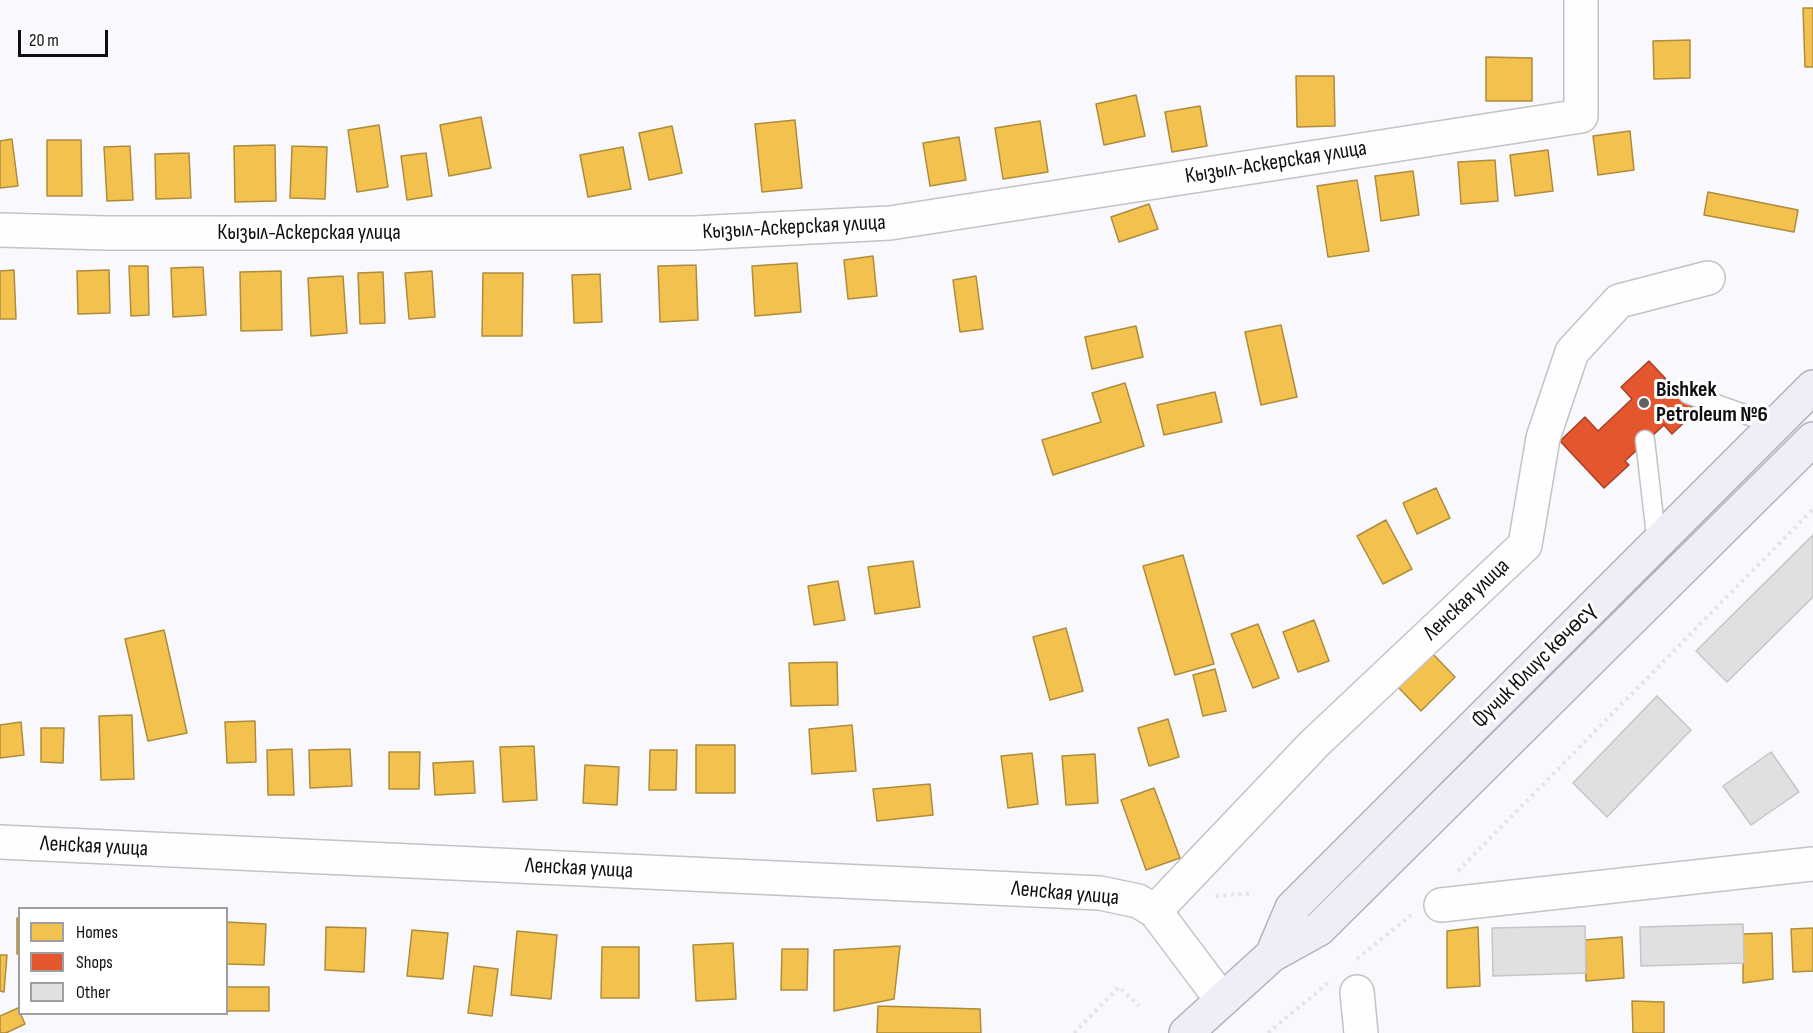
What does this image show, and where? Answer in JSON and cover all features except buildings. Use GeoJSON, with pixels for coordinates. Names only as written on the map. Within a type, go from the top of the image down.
{"type":"FeatureCollection","features":[{"type":"Feature","properties":{"kind":"main road","name":"Фучик Юлиус көчөсү"},"geometry":{"type":"LineString","coordinates":[[1272,955],[1292,908],[1813,387]]}},
{"type":"Feature","properties":{"kind":"main road","name":"Фучик Юлиус көчөсү"},"geometry":{"type":"LineString","coordinates":[[1186,1033],[1272,955],[1319,929],[1813,439]]}},
{"type":"Feature","properties":{"kind":"street","name":"Кызыл-Аскерская улица"},"geometry":{"type":"LineString","coordinates":[[0,230],[106,233],[694,233],[890,223],[1581,116],[1581,0]]}},
{"type":"Feature","properties":{"kind":"street","name":"Ленская улица"},"geometry":{"type":"LineString","coordinates":[[1155,911],[1314,744],[1525,545],[1543,438],[1572,352],[1619,301],[1708,278]]}},
{"type":"Feature","properties":{"kind":"street","name":"Ленская улица"},"geometry":{"type":"LineString","coordinates":[[0,842],[1100,893],[1138,901],[1155,911],[1222,1000]]}},
{"type":"Feature","properties":{"kind":"street"},"geometry":{"type":"LineString","coordinates":[[1437,897],[1813,864]]}},
{"type":"Feature","properties":{"kind":"street"},"geometry":{"type":"LineString","coordinates":[[1344,987],[1361,1033]]}},
{"type":"Feature","properties":{"kind":"lane"},"geometry":{"type":"LineString","coordinates":[[1688,394],[1775,426]]}},
{"type":"Feature","properties":{"kind":"lane"},"geometry":{"type":"LineString","coordinates":[[1645,440],[1657,544]]}},
{"type":"Feature","properties":{"kind":"path"},"geometry":{"type":"LineString","coordinates":[[1356,960],[1437,897],[1813,509]]}},
{"type":"Feature","properties":{"kind":"path"},"geometry":{"type":"LineString","coordinates":[[1216,896],[1254,893]]}},
{"type":"Feature","properties":{"kind":"path"},"geometry":{"type":"LineString","coordinates":[[1074,1033],[1119,987],[1139,1006]]}},
{"type":"Feature","properties":{"kind":"path"},"geometry":{"type":"LineString","coordinates":[[1268,1033],[1344,987]]}},
{"type":"Feature","properties":{"kind":"place","name":"Bishkek Petroleum №6"},"geometry":{"type":"Point","coordinates":[1644,403]}}]}
